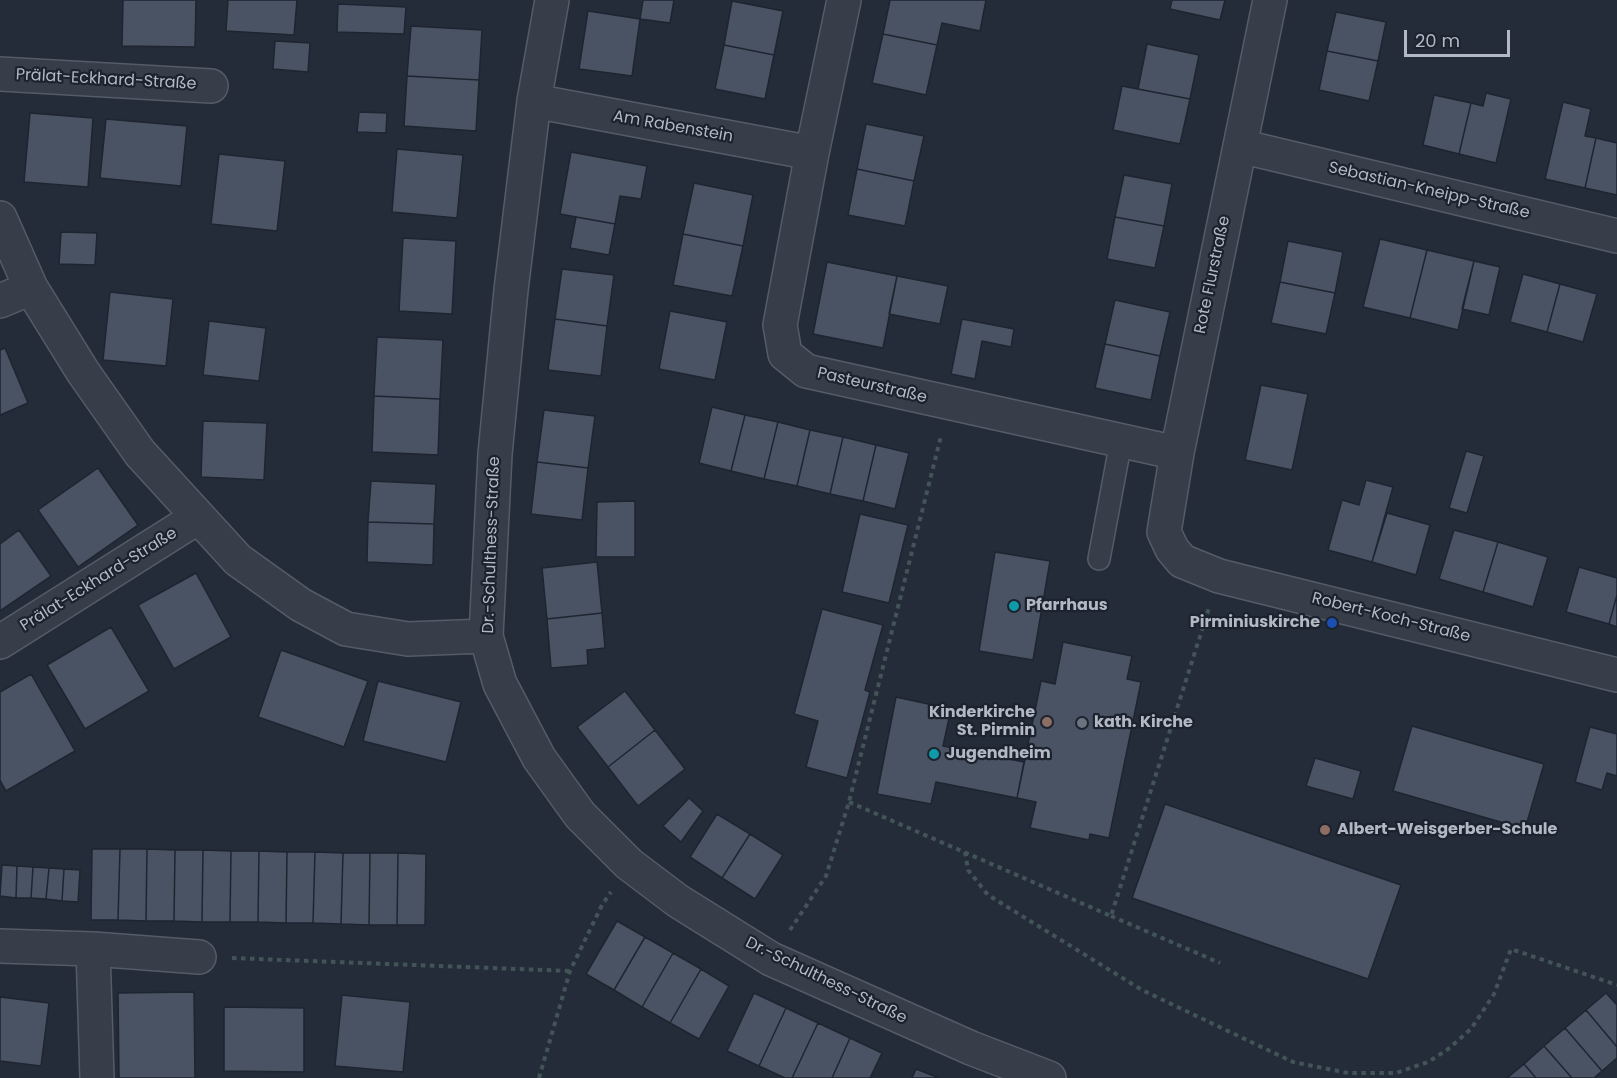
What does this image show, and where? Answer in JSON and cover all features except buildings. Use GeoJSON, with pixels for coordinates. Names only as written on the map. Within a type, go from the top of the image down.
{"type":"FeatureCollection","features":[{"type":"Feature","properties":{"kind":"street","name":"Dr.-Schulthess-Straße"},"geometry":{"type":"LineString","coordinates":[[552,0],[534,101],[495,454],[486,636],[500,684],[539,758],[580,815],[629,864],[678,901],[771,958],[971,1048],[1049,1078]]}},
{"type":"Feature","properties":{"kind":"street","name":"Pasteurstraße"},"geometry":{"type":"LineString","coordinates":[[844,0],[812,153],[780,325],[785,354],[806,371],[1177,453]]}},
{"type":"Feature","properties":{"kind":"street","name":"Rote Flurstraße"},"geometry":{"type":"LineString","coordinates":[[1172,549],[1164,532],[1177,453],[1270,0]]}},
{"type":"Feature","properties":{"kind":"street","name":"Prälat-Eckhard-Straße"},"geometry":{"type":"LineString","coordinates":[[0,74],[212,86]]}},
{"type":"Feature","properties":{"kind":"street","name":"Am Rabenstein"},"geometry":{"type":"LineString","coordinates":[[534,101],[812,153]]}},
{"type":"Feature","properties":{"kind":"street","name":"Sebastian-Kneipp-Straße"},"geometry":{"type":"LineString","coordinates":[[1240,146],[1617,236]]}},
{"type":"Feature","properties":{"kind":"street","name":"Prälat-Eckhard-Straße"},"geometry":{"type":"LineString","coordinates":[[0,218],[31,288],[82,372],[140,453],[238,560],[301,605],[346,629],[408,639],[486,636]]}},
{"type":"Feature","properties":{"kind":"street"},"geometry":{"type":"LineString","coordinates":[[0,301],[31,288]]}},
{"type":"Feature","properties":{"kind":"street","name":"Prälat-Eckhard-Straße"},"geometry":{"type":"LineString","coordinates":[[0,642],[198,517]]}},
{"type":"Feature","properties":{"kind":"street","name":"Robert-Koch-Straße"},"geometry":{"type":"LineString","coordinates":[[1172,549],[1182,561],[1219,576],[1617,675]]}},
{"type":"Feature","properties":{"kind":"street"},"geometry":{"type":"LineString","coordinates":[[0,946],[93,949],[199,957]]}},
{"type":"Feature","properties":{"kind":"street"},"geometry":{"type":"LineString","coordinates":[[93,949],[97,1078]]}},
{"type":"Feature","properties":{"kind":"lane"},"geometry":{"type":"LineString","coordinates":[[1099,558],[1121,441]]}},
{"type":"Feature","properties":{"kind":"path"},"geometry":{"type":"LineString","coordinates":[[771,958],[826,876],[849,802],[949,403]]}},
{"type":"Feature","properties":{"kind":"path"},"geometry":{"type":"LineString","coordinates":[[1112,916],[1219,576]]}},
{"type":"Feature","properties":{"kind":"path"},"geometry":{"type":"LineString","coordinates":[[849,802],[1220,963]]}},
{"type":"Feature","properties":{"kind":"path"},"geometry":{"type":"LineString","coordinates":[[964,852],[968,870],[988,895],[1142,990],[1293,1062],[1348,1073],[1396,1072],[1428,1062],[1447,1050],[1471,1029],[1494,994],[1511,949],[1617,985]]}},
{"type":"Feature","properties":{"kind":"path"},"geometry":{"type":"LineString","coordinates":[[539,1078],[570,971],[602,905],[629,864]]}},
{"type":"Feature","properties":{"kind":"path"},"geometry":{"type":"LineString","coordinates":[[199,957],[570,971]]}},
{"type":"Feature","properties":{"kind":"place","name":"Pfarrhaus"},"geometry":{"type":"Point","coordinates":[1014,606]}},
{"type":"Feature","properties":{"kind":"place","name":"Pirminiuskirche"},"geometry":{"type":"Point","coordinates":[1332,623]}},
{"type":"Feature","properties":{"kind":"place","name":"Kinderkirche St. Pirmin"},"geometry":{"type":"Point","coordinates":[1047,722]}},
{"type":"Feature","properties":{"kind":"place","name":"kath. Kirche"},"geometry":{"type":"Point","coordinates":[1082,723]}},
{"type":"Feature","properties":{"kind":"place","name":"Jugendheim"},"geometry":{"type":"Point","coordinates":[934,754]}},
{"type":"Feature","properties":{"kind":"place","name":"Albert-Weisgerber-Schule"},"geometry":{"type":"Point","coordinates":[1325,830]}}]}
